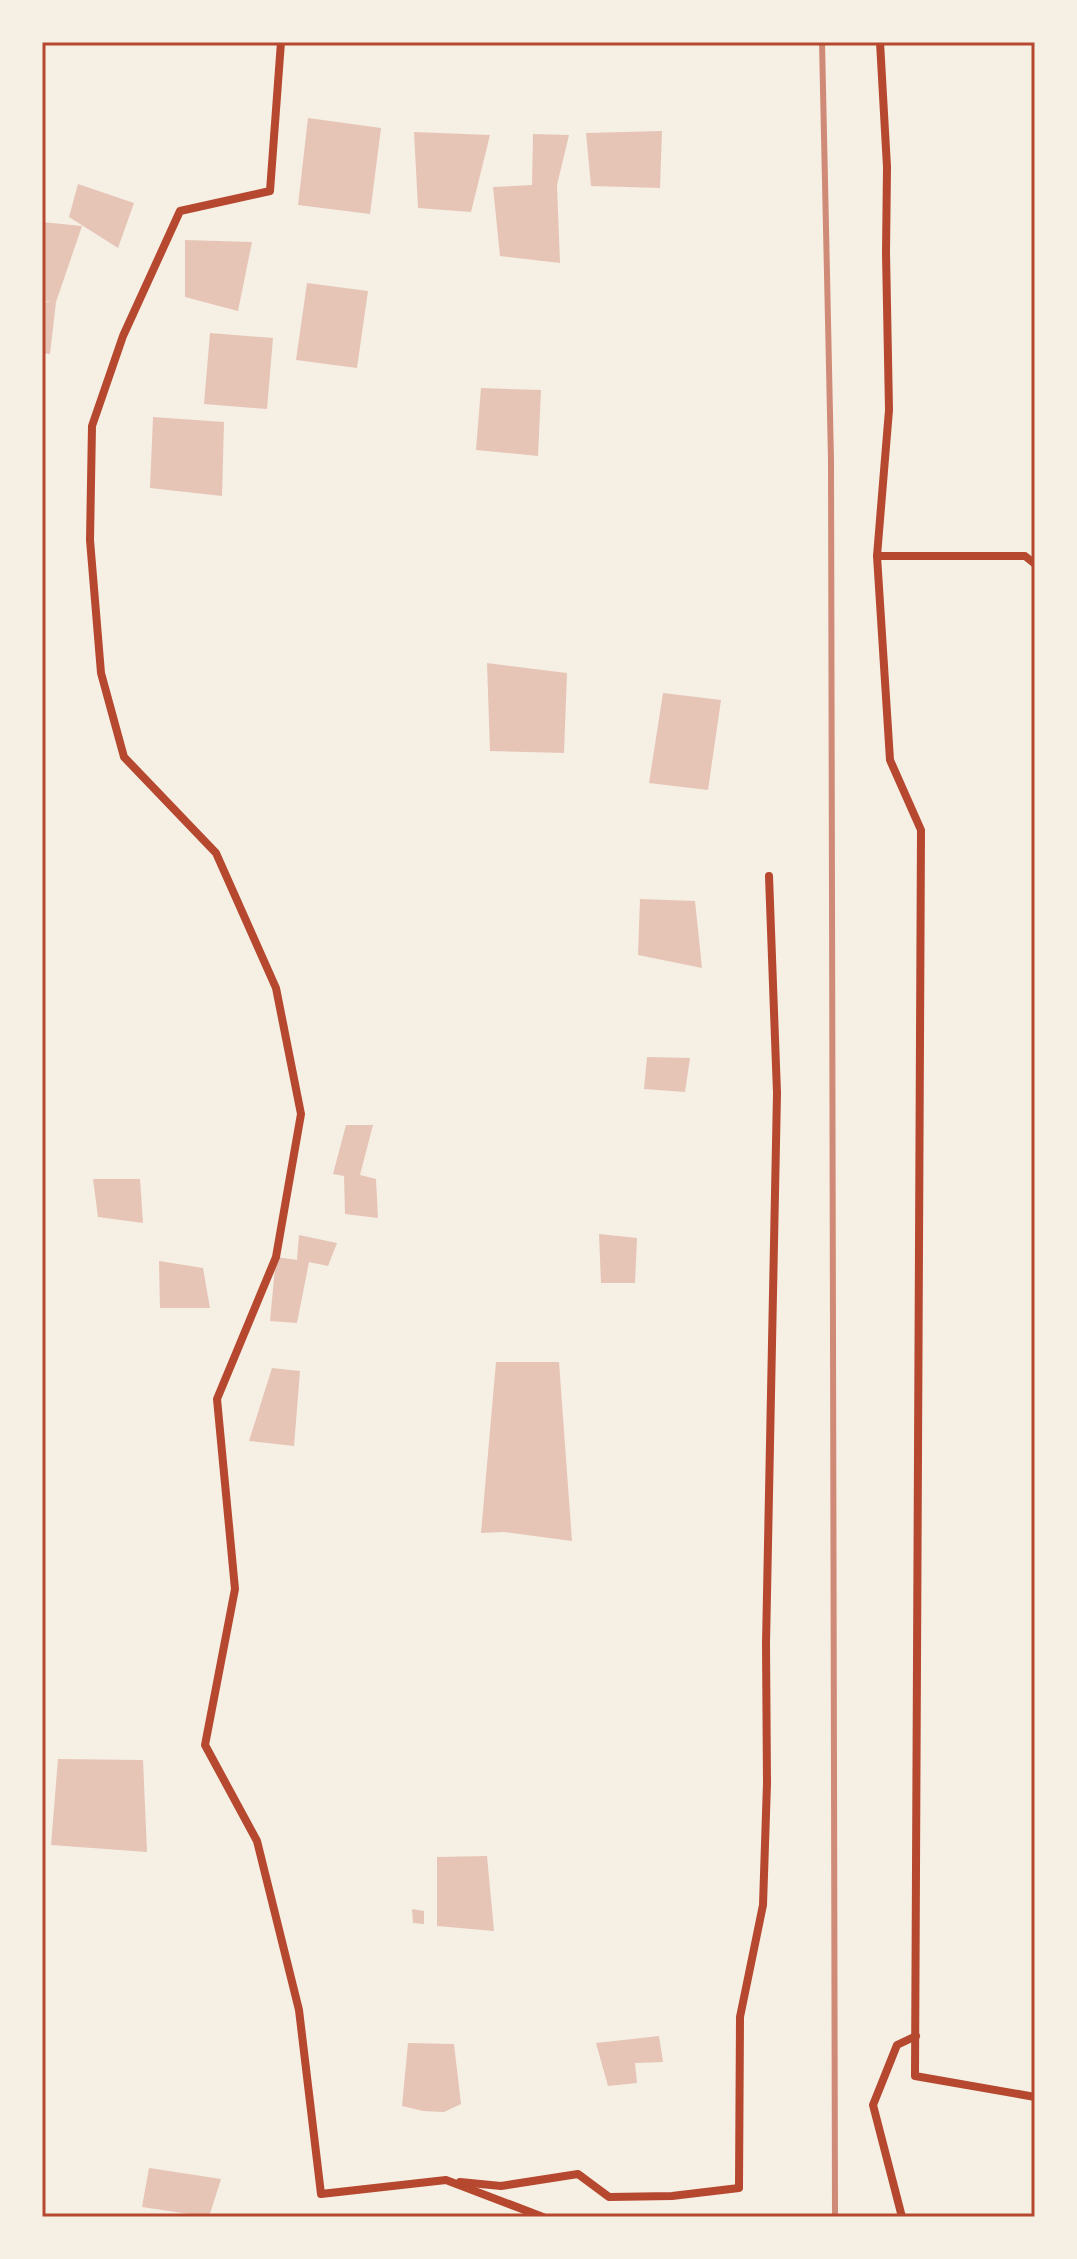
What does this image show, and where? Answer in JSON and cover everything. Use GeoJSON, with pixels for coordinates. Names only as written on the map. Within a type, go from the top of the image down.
{"type":"FeatureCollection","features":[{"type":"Feature","properties":{"kind":"street"},"geometry":{"type":"LineString","coordinates":[[281,42],[270,191],[180,211],[123,336],[92,426],[90,540],[101,673],[124,757],[216,853],[276,988],[301,1114],[276,1257],[217,1399],[235,1589],[205,1745],[257,1841],[299,2010],[321,2194],[446,2180],[501,2186],[578,2174],[609,2197],[672,2196],[739,2188],[740,2017],[763,1905],[767,1783],[766,1628],[777,1093],[769,876]]}},
{"type":"Feature","properties":{"kind":"street"},"geometry":{"type":"LineString","coordinates":[[880,42],[887,167],[889,410],[877,556],[890,760],[921,830],[915,2076],[1035,2097]]}},
{"type":"Feature","properties":{"kind":"street"},"geometry":{"type":"LineString","coordinates":[[877,556],[1025,556],[1035,564]]}},
{"type":"Feature","properties":{"kind":"street"},"geometry":{"type":"LineString","coordinates":[[902,2217],[873,2105],[897,2045],[916,2036]]}},
{"type":"Feature","properties":{"kind":"street"},"geometry":{"type":"LineString","coordinates":[[446,2180],[543,2217]]}},
{"type":"Feature","properties":{"kind":"building"},"geometry":{"type":"Polygon","coordinates":[[[308,118],[381,128],[370,214],[298,205],[308,118]]]}},
{"type":"Feature","properties":{"kind":"building"},"geometry":{"type":"Polygon","coordinates":[[[662,131],[660,188],[591,186],[586,133],[662,131]]]}},
{"type":"Feature","properties":{"kind":"building"},"geometry":{"type":"Polygon","coordinates":[[[414,132],[490,135],[471,212],[418,208],[414,132]]]}},
{"type":"Feature","properties":{"kind":"building"},"geometry":{"type":"Polygon","coordinates":[[[533,134],[569,135],[557,185],[560,263],[500,256],[493,187],[532,185],[533,134]]]}},
{"type":"Feature","properties":{"kind":"building"},"geometry":{"type":"Polygon","coordinates":[[[78,184],[134,203],[118,248],[69,217],[78,184]]]}},
{"type":"Feature","properties":{"kind":"building"},"geometry":{"type":"Polygon","coordinates":[[[42,222],[82,226],[56,302],[50,354],[42,353],[42,302],[52,302],[42,301],[42,222]]]}},
{"type":"Feature","properties":{"kind":"building"},"geometry":{"type":"Polygon","coordinates":[[[185,240],[252,242],[238,311],[185,297],[185,240]]]}},
{"type":"Feature","properties":{"kind":"building"},"geometry":{"type":"Polygon","coordinates":[[[307,283],[368,291],[357,368],[296,360],[307,283]]]}},
{"type":"Feature","properties":{"kind":"building"},"geometry":{"type":"Polygon","coordinates":[[[210,333],[273,338],[267,409],[204,404],[210,333]]]}},
{"type":"Feature","properties":{"kind":"building"},"geometry":{"type":"Polygon","coordinates":[[[481,388],[541,390],[538,456],[476,450],[481,388]]]}},
{"type":"Feature","properties":{"kind":"building"},"geometry":{"type":"Polygon","coordinates":[[[153,417],[224,422],[222,496],[150,488],[153,417]]]}},
{"type":"Feature","properties":{"kind":"building"},"geometry":{"type":"Polygon","coordinates":[[[487,663],[567,673],[564,753],[490,751],[487,663]]]}},
{"type":"Feature","properties":{"kind":"building"},"geometry":{"type":"Polygon","coordinates":[[[663,693],[721,700],[708,790],[649,783],[663,693]]]}},
{"type":"Feature","properties":{"kind":"building"},"geometry":{"type":"Polygon","coordinates":[[[640,899],[695,901],[702,968],[638,955],[640,899]]]}},
{"type":"Feature","properties":{"kind":"building"},"geometry":{"type":"Polygon","coordinates":[[[647,1057],[690,1058],[685,1092],[644,1089],[647,1057]]]}},
{"type":"Feature","properties":{"kind":"building"},"geometry":{"type":"Polygon","coordinates":[[[346,1125],[373,1125],[360,1175],[376,1179],[378,1218],[345,1214],[344,1176],[333,1174],[346,1125]]]}},
{"type":"Feature","properties":{"kind":"building"},"geometry":{"type":"Polygon","coordinates":[[[93,1179],[140,1179],[143,1223],[98,1217],[93,1179]]]}},
{"type":"Feature","properties":{"kind":"building"},"geometry":{"type":"Polygon","coordinates":[[[599,1234],[637,1238],[635,1283],[601,1283],[599,1234]]]}},
{"type":"Feature","properties":{"kind":"building"},"geometry":{"type":"Polygon","coordinates":[[[299,1235],[337,1243],[328,1266],[309,1262],[297,1323],[270,1321],[276,1257],[297,1260],[299,1235]]]}},
{"type":"Feature","properties":{"kind":"building"},"geometry":{"type":"Polygon","coordinates":[[[159,1261],[203,1268],[210,1308],[160,1308],[159,1261]]]}},
{"type":"Feature","properties":{"kind":"building"},"geometry":{"type":"Polygon","coordinates":[[[496,1362],[559,1362],[572,1541],[504,1532],[481,1533],[496,1362]]]}},
{"type":"Feature","properties":{"kind":"building"},"geometry":{"type":"Polygon","coordinates":[[[272,1368],[300,1371],[294,1446],[249,1441],[272,1368]]]}},
{"type":"Feature","properties":{"kind":"building"},"geometry":{"type":"Polygon","coordinates":[[[58,1759],[143,1760],[147,1852],[51,1845],[58,1759]]]}},
{"type":"Feature","properties":{"kind":"building"},"geometry":{"type":"Polygon","coordinates":[[[487,1856],[494,1931],[437,1926],[437,1857],[487,1856]]]}},
{"type":"Feature","properties":{"kind":"building"},"geometry":{"type":"Polygon","coordinates":[[[412,1909],[424,1911],[424,1924],[413,1923],[412,1909]]]}},
{"type":"Feature","properties":{"kind":"building"},"geometry":{"type":"Polygon","coordinates":[[[659,2036],[663,2062],[635,2063],[637,2083],[608,2086],[596,2043],[659,2036]]]}},
{"type":"Feature","properties":{"kind":"building"},"geometry":{"type":"Polygon","coordinates":[[[408,2043],[454,2044],[461,2104],[444,2112],[402,2106],[408,2043]]]}},
{"type":"Feature","properties":{"kind":"building"},"geometry":{"type":"Polygon","coordinates":[[[149,2168],[221,2179],[209,2217],[142,2207],[149,2168]]]}},
{"type":"Feature","properties":{"kind":"railway"},"geometry":{"type":"LineString","coordinates":[[822,42],[831,460],[835,2217]]}}]}
